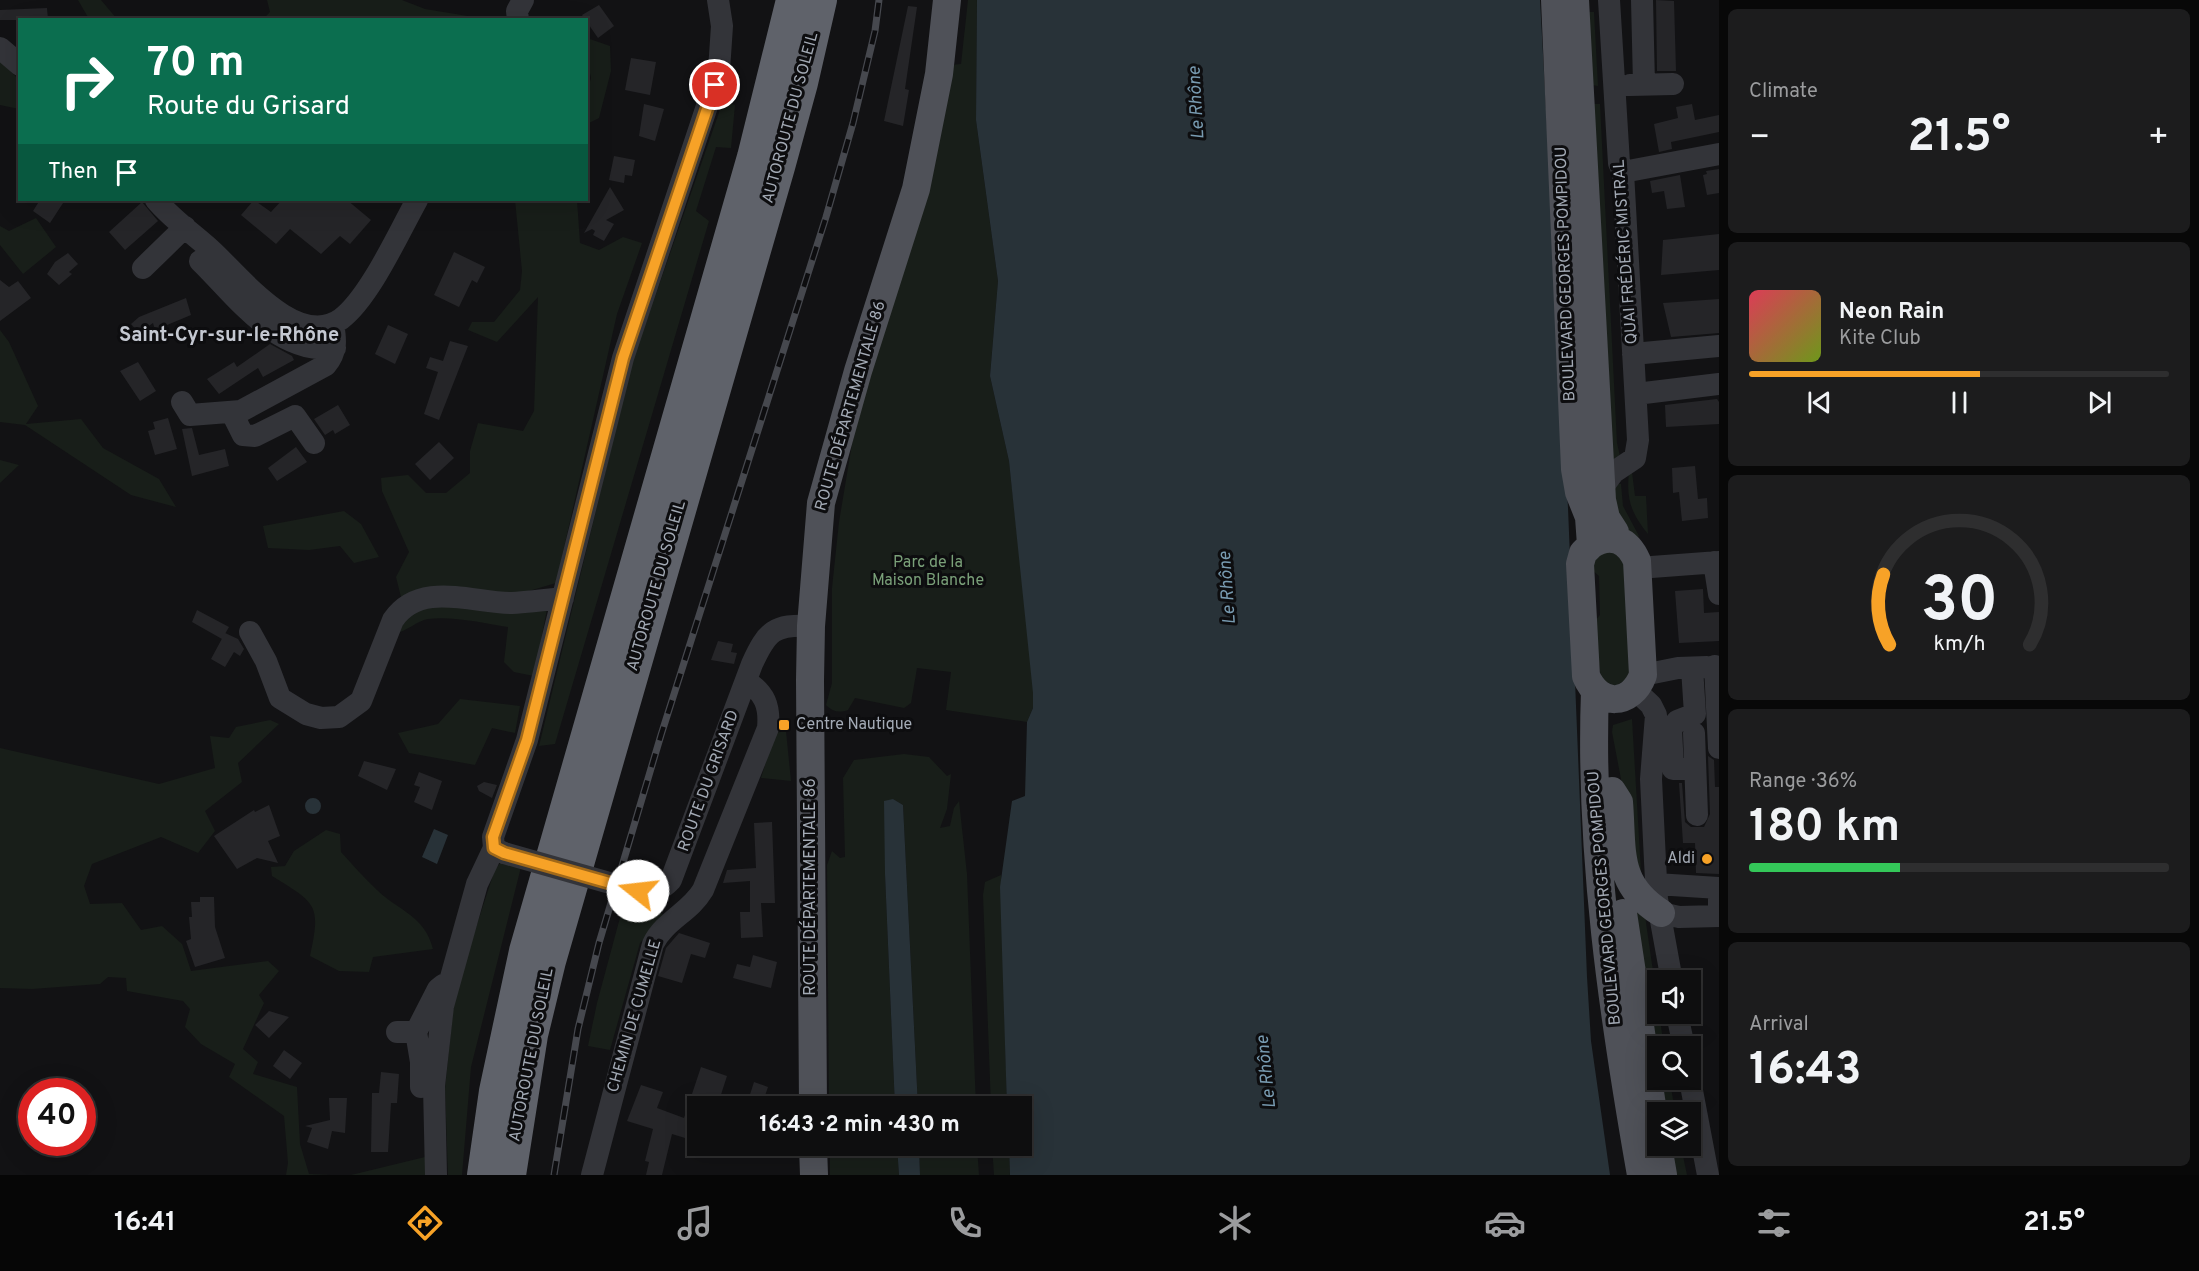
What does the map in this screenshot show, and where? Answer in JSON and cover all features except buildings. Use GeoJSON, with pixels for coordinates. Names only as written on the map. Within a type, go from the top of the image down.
{"type":"FeatureCollection","features":[{"type":"Feature","properties":{"kind":"highway","name":"AUTOROUTE DU SOLEIL"},"geometry":{"type":"LineString","coordinates":[[483,1175],[495,1090],[525,951],[753,157],[792,0]]}},
{"type":"Feature","properties":{"kind":"highway","name":"AUTOROUTE DU SOLEIL"},"geometry":{"type":"LineString","coordinates":[[510,1175],[532,1035],[550,961],[782,156],[820,0]]}},
{"type":"Feature","properties":{"kind":"main road","name":"ROUTE DÉPARTEMENTALE 86"},"geometry":{"type":"LineString","coordinates":[[813,1096],[811,626],[821,503],[858,370],[916,189],[939,74],[947,0]]}},
{"type":"Feature","properties":{"kind":"main road","name":"BOULEVARD GEORGES POMPIDOU"},"geometry":{"type":"LineString","coordinates":[[1555,0],[1575,469],[1579,492],[1589,518],[1591,545],[1583,553],[1580,564],[1586,676],[1622,689]]}},
{"type":"Feature","properties":{"kind":"main road","name":"BOULEVARD GEORGES POMPIDOU"},"geometry":{"type":"LineString","coordinates":[[1575,0],[1602,488],[1606,518],[1619,540],[1634,555],[1638,568],[1622,689],[1606,728],[1626,950],[1651,1102]]}},
{"type":"Feature","properties":{"kind":"main road"},"geometry":{"type":"LineString","coordinates":[[1591,545],[1606,538],[1619,540]]}},
{"type":"Feature","properties":{"kind":"main road","name":"BOULEVARD GEORGES POMPIDOU"},"geometry":{"type":"LineString","coordinates":[[1622,689],[1592,741],[1607,953],[1616,1033],[1641,1175]]}},
{"type":"Feature","properties":{"kind":"main road"},"geometry":{"type":"LineString","coordinates":[[1612,791],[1619,802],[1627,879],[1641,900],[1662,913]]}},
{"type":"Feature","properties":{"kind":"main road"},"geometry":{"type":"LineString","coordinates":[[813,1156],[813,1175]]}},
{"type":"Feature","properties":{"kind":"main road","name":"BOULEVARD GEORGES POMPIDOU"},"geometry":{"type":"LineString","coordinates":[[1660,1156],[1663,1175]]}},
{"type":"Feature","properties":{"kind":"street"},"geometry":{"type":"LineString","coordinates":[[518,18],[517,11],[523,0]]}},
{"type":"Feature","properties":{"kind":"street"},"geometry":{"type":"LineString","coordinates":[[436,1175],[434,1086],[443,1006],[477,884],[499,851],[493,837],[527,740],[623,358],[719,70],[722,27],[718,0]]}},
{"type":"Feature","properties":{"kind":"street","name":"QUAI FRÉDÉRIC MISTRAL"},"geometry":{"type":"LineString","coordinates":[[1602,488],[1614,472],[1635,458],[1638,453],[1623,172],[1619,164],[1609,0]]}},
{"type":"Feature","properties":{"kind":"street"},"geometry":{"type":"LineString","coordinates":[[1642,0],[1644,84]]}},
{"type":"Feature","properties":{"kind":"street"},"geometry":{"type":"LineString","coordinates":[[0,48],[18,63]]}},
{"type":"Feature","properties":{"kind":"street"},"geometry":{"type":"LineString","coordinates":[[1614,85],[1673,84]]}},
{"type":"Feature","properties":{"kind":"street"},"geometry":{"type":"LineString","coordinates":[[1623,172],[1719,154]]}},
{"type":"Feature","properties":{"kind":"street"},"geometry":{"type":"LineString","coordinates":[[157,201],[180,232],[272,330],[305,346],[335,348]]}},
{"type":"Feature","properties":{"kind":"street"},"geometry":{"type":"LineString","coordinates":[[180,232],[274,310],[305,325],[318,327],[333,324],[351,310],[363,294],[416,201]]}},
{"type":"Feature","properties":{"kind":"street"},"geometry":{"type":"LineString","coordinates":[[143,268],[180,232]]}},
{"type":"Feature","properties":{"kind":"street"},"geometry":{"type":"LineString","coordinates":[[182,402],[190,415],[241,411],[326,365],[332,358],[335,348],[333,324]]}},
{"type":"Feature","properties":{"kind":"street"},"geometry":{"type":"LineString","coordinates":[[1633,354],[1719,346]]}},
{"type":"Feature","properties":{"kind":"street"},"geometry":{"type":"LineString","coordinates":[[1636,394],[1719,384]]}},
{"type":"Feature","properties":{"kind":"street"},"geometry":{"type":"LineString","coordinates":[[232,413],[243,435],[255,436],[295,416],[314,443]]}},
{"type":"Feature","properties":{"kind":"street"},"geometry":{"type":"LineString","coordinates":[[1638,568],[1716,562],[1719,594]]}},
{"type":"Feature","properties":{"kind":"street"},"geometry":{"type":"LineString","coordinates":[[250,632],[266,661],[280,698],[306,714],[321,718],[339,717],[361,701],[393,620],[400,610],[424,598],[456,595],[510,603],[563,598]]}},
{"type":"Feature","properties":{"kind":"street","name":"ROUTE DU GRISARD"},"geometry":{"type":"LineString","coordinates":[[499,851],[638,891],[654,892],[663,888],[671,879],[760,647],[770,633],[781,627],[811,626]]}},
{"type":"Feature","properties":{"kind":"street"},"geometry":{"type":"LineString","coordinates":[[1622,689],[1692,668],[1717,666],[1719,748]]}},
{"type":"Feature","properties":{"kind":"street"},"geometry":{"type":"LineString","coordinates":[[1692,668],[1695,714],[1677,722],[1670,733],[1673,770],[1694,769]]}},
{"type":"Feature","properties":{"kind":"street","name":"CHEMIN DE CUMELLE"},"geometry":{"type":"LineString","coordinates":[[592,1175],[653,944],[658,934],[696,902],[703,890],[768,728],[768,711],[762,693],[746,681]]}},
{"type":"Feature","properties":{"kind":"street"},"geometry":{"type":"LineString","coordinates":[[1622,689],[1651,705],[1656,716],[1652,789],[1656,884],[1670,970]]}},
{"type":"Feature","properties":{"kind":"street"},"geometry":{"type":"LineString","coordinates":[[1694,733],[1697,815]]}},
{"type":"Feature","properties":{"kind":"street"},"geometry":{"type":"LineString","coordinates":[[1656,884],[1719,888],[1719,916],[1679,917],[1662,913]]}},
{"type":"Feature","properties":{"kind":"street"},"geometry":{"type":"LineString","coordinates":[[420,1118],[421,1062],[407,1032],[438,989],[450,980]]}},
{"type":"Feature","properties":{"kind":"street"},"geometry":{"type":"LineString","coordinates":[[1693,1090],[1711,1151],[1708,1175]]}},
{"type":"Feature","properties":{"kind":"green space"},"geometry":{"type":"Polygon","coordinates":[[[78,0],[101,0],[116,18],[88,18],[78,0]]]}},
{"type":"Feature","properties":{"kind":"green space"},"geometry":{"type":"Polygon","coordinates":[[[267,0],[402,0],[425,9],[480,18],[264,18],[270,12],[267,0]]]}},
{"type":"Feature","properties":{"kind":"green space","name":"Parc de la Maison Blanche"},"geometry":{"type":"Polygon","coordinates":[[[968,0],[977,0],[976,120],[998,281],[990,376],[1009,461],[1033,677],[1033,708],[1027,722],[946,710],[951,672],[917,668],[911,703],[904,708],[855,698],[845,711],[839,712],[826,705],[832,683],[832,588],[839,522],[852,444],[952,65],[961,64],[968,0]]]}},
{"type":"Feature","properties":{"kind":"green space"},"geometry":{"type":"Polygon","coordinates":[[[1588,12],[1594,12],[1598,86],[1592,85],[1588,12]]]}},
{"type":"Feature","properties":{"kind":"green space"},"geometry":{"type":"Polygon","coordinates":[[[588,38],[610,46],[611,71],[599,118],[588,124],[588,88],[591,78],[588,64],[588,38]]]}},
{"type":"Feature","properties":{"kind":"green space"},"geometry":{"type":"Polygon","coordinates":[[[0,60],[18,79],[18,109],[0,105],[0,60]]]}},
{"type":"Feature","properties":{"kind":"green space"},"geometry":{"type":"Polygon","coordinates":[[[723,101],[735,105],[731,148],[716,147],[696,211],[709,221],[555,744],[539,746],[631,366],[723,101]]]}},
{"type":"Feature","properties":{"kind":"green space"},"geometry":{"type":"Polygon","coordinates":[[[1593,104],[1600,104],[1617,443],[1621,461],[1605,475],[1593,104]]]}},
{"type":"Feature","properties":{"kind":"green space"},"geometry":{"type":"Polygon","coordinates":[[[515,201],[577,201],[580,243],[599,250],[623,237],[642,243],[617,314],[556,583],[512,596],[402,601],[396,577],[409,552],[382,491],[381,478],[408,475],[426,493],[446,493],[470,473],[470,451],[478,423],[523,431],[534,411],[538,297],[497,342],[468,330],[472,322],[494,322],[520,290],[522,271],[515,201]]]}},
{"type":"Feature","properties":{"kind":"green space"},"geometry":{"type":"Polygon","coordinates":[[[36,218],[56,247],[23,274],[0,245],[0,226],[9,231],[36,218]]]}},
{"type":"Feature","properties":{"kind":"green space"},"geometry":{"type":"Polygon","coordinates":[[[0,330],[9,342],[38,406],[26,424],[81,419],[103,448],[159,479],[176,507],[131,495],[25,425],[0,422],[0,330]]]}},
{"type":"Feature","properties":{"kind":"green space"},"geometry":{"type":"Polygon","coordinates":[[[0,460],[19,465],[0,483],[0,460]]]}},
{"type":"Feature","properties":{"kind":"green space"},"geometry":{"type":"Polygon","coordinates":[[[1629,472],[1632,472],[1635,496],[1646,496],[1648,534],[1637,519],[1631,505],[1628,490],[1629,472]]]}},
{"type":"Feature","properties":{"kind":"green space"},"geometry":{"type":"Polygon","coordinates":[[[1616,483],[1621,484],[1623,506],[1639,536],[1637,538],[1618,521],[1613,487],[1616,483]]]}},
{"type":"Feature","properties":{"kind":"green space"},"geometry":{"type":"Polygon","coordinates":[[[344,511],[361,524],[379,557],[354,563],[340,546],[309,550],[268,548],[263,526],[344,511]]]}},
{"type":"Feature","properties":{"kind":"green space"},"geometry":{"type":"Polygon","coordinates":[[[1610,550],[1625,559],[1630,677],[1616,686],[1601,680],[1594,622],[1600,615],[1599,576],[1591,569],[1594,558],[1610,550]]]}},
{"type":"Feature","properties":{"kind":"green space"},"geometry":{"type":"Polygon","coordinates":[[[432,602],[547,609],[534,676],[514,672],[504,662],[508,627],[468,620],[438,618],[424,620],[394,634],[401,618],[432,602]]]}},
{"type":"Feature","properties":{"kind":"green space"},"geometry":{"type":"Polygon","coordinates":[[[460,699],[520,706],[515,733],[492,728],[475,765],[409,753],[398,733],[438,724],[460,699]]]}},
{"type":"Feature","properties":{"kind":"green space"},"geometry":{"type":"Polygon","coordinates":[[[1632,719],[1642,889],[1612,732],[1613,725],[1632,719]]]}},
{"type":"Feature","properties":{"kind":"green space"},"geometry":{"type":"Polygon","coordinates":[[[270,720],[279,724],[238,763],[242,782],[205,811],[215,831],[198,853],[161,837],[92,864],[84,886],[90,904],[122,903],[141,930],[162,926],[182,944],[191,971],[268,961],[279,971],[259,995],[264,1003],[243,1049],[258,1062],[253,1074],[297,1087],[300,1144],[309,1174],[330,1175],[286,1175],[288,1163],[284,1116],[229,1077],[235,1064],[201,1044],[185,1027],[190,1009],[183,1001],[127,991],[126,978],[108,977],[100,984],[32,989],[0,988],[0,748],[159,784],[215,768],[210,736],[229,738],[236,727],[270,720]]]}},
{"type":"Feature","properties":{"kind":"green space"},"geometry":{"type":"Polygon","coordinates":[[[786,731],[791,781],[761,778],[775,733],[786,731]]]}},
{"type":"Feature","properties":{"kind":"green space"},"geometry":{"type":"Polygon","coordinates":[[[904,754],[929,757],[947,776],[951,774],[947,809],[940,828],[950,826],[954,808],[959,801],[967,874],[976,1096],[917,1096],[903,805],[893,799],[885,874],[895,1096],[829,1096],[827,865],[832,851],[840,858],[845,857],[843,778],[854,760],[904,754]]]}},
{"type":"Feature","properties":{"kind":"green space"},"geometry":{"type":"Polygon","coordinates":[[[326,830],[340,834],[341,852],[377,890],[417,921],[424,929],[433,949],[373,957],[369,972],[339,971],[310,956],[315,926],[312,907],[298,893],[272,876],[271,867],[285,866],[294,851],[326,830]]]}},
{"type":"Feature","properties":{"kind":"green space"},"geometry":{"type":"Polygon","coordinates":[[[502,861],[521,867],[471,1067],[462,1175],[448,1175],[445,1088],[455,992],[495,869],[502,861]]]}},
{"type":"Feature","properties":{"kind":"green space"},"geometry":{"type":"Polygon","coordinates":[[[1001,875],[1007,1096],[991,1096],[983,895],[985,882],[1001,875]]]}},
{"type":"Feature","properties":{"kind":"green space"},"geometry":{"type":"Polygon","coordinates":[[[1623,880],[1644,909],[1653,970],[1647,970],[1647,995],[1623,880]]]}},
{"type":"Feature","properties":{"kind":"green space"},"geometry":{"type":"Polygon","coordinates":[[[625,899],[651,901],[664,916],[640,943],[610,1050],[588,1046],[625,899]]]}},
{"type":"Feature","properties":{"kind":"green space"},"geometry":{"type":"Polygon","coordinates":[[[1653,1024],[1661,1024],[1662,1036],[1656,1036],[1653,1024]]]}},
{"type":"Feature","properties":{"kind":"green space"},"geometry":{"type":"Polygon","coordinates":[[[1660,1090],[1672,1090],[1673,1102],[1662,1102],[1660,1090]]]}},
{"type":"Feature","properties":{"kind":"green space"},"geometry":{"type":"Polygon","coordinates":[[[830,1156],[898,1156],[899,1175],[830,1175],[830,1156]]]}},
{"type":"Feature","properties":{"kind":"green space"},"geometry":{"type":"Polygon","coordinates":[[[919,1156],[978,1156],[979,1175],[920,1175],[919,1156]]]}},
{"type":"Feature","properties":{"kind":"green space"},"geometry":{"type":"Polygon","coordinates":[[[993,1156],[1009,1156],[1010,1175],[994,1175],[993,1156]]]}},
{"type":"Feature","properties":{"kind":"green space"},"geometry":{"type":"Polygon","coordinates":[[[1672,1156],[1683,1156],[1687,1175],[1676,1175],[1672,1156]]]}},
{"type":"Feature","properties":{"kind":"green space"},"geometry":{"type":"Polygon","coordinates":[[[425,1157],[426,1175],[351,1175],[425,1157]]]}},
{"type":"Feature","properties":{"kind":"water","name":"Le Rhône"},"geometry":{"type":"Polygon","coordinates":[[[977,0],[1540,0],[1568,508],[1587,977],[1591,1041],[1610,1175],[1010,1175],[1009,1156],[1032,1156],[1032,1096],[1007,1096],[1000,887],[1012,801],[1025,796],[1027,722],[1033,708],[1033,693],[1009,461],[990,376],[998,281],[976,120],[977,0]]]}},
{"type":"Feature","properties":{"kind":"water"},"geometry":{"type":"Polygon","coordinates":[[[310,798],[316,798],[321,806],[319,812],[310,814],[305,809],[305,803],[310,798]]]}},
{"type":"Feature","properties":{"kind":"water"},"geometry":{"type":"Polygon","coordinates":[[[893,799],[903,805],[917,1096],[895,1096],[884,801],[893,799]]]}},
{"type":"Feature","properties":{"kind":"water"},"geometry":{"type":"Polygon","coordinates":[[[434,829],[448,835],[437,864],[422,857],[434,829]]]}},
{"type":"Feature","properties":{"kind":"water"},"geometry":{"type":"Polygon","coordinates":[[[898,1156],[919,1156],[920,1175],[899,1175],[898,1156]]]}},
{"type":"Feature","properties":{"kind":"railway"},"geometry":{"type":"LineString","coordinates":[[554,1175],[578,1029],[599,943],[661,735],[826,217],[853,123],[875,31],[879,0]]}},
{"type":"Feature","properties":{"kind":"place","name":"Centre Nautique"},"geometry":{"type":"Point","coordinates":[784,725]}},
{"type":"Feature","properties":{"kind":"place","name":"Aldi"},"geometry":{"type":"Point","coordinates":[1707,859]}},
{"type":"Feature","properties":{"kind":"district","name":"Saint-Cyr-sur-le-Rhône"},"geometry":{"type":"Point","coordinates":[229,336]}},
{"type":"Feature","properties":{"kind":"route"},"geometry":{"type":"LineString","coordinates":[[638,891],[504,853],[494,848],[493,837],[527,740],[623,358],[715,85]]}}]}
